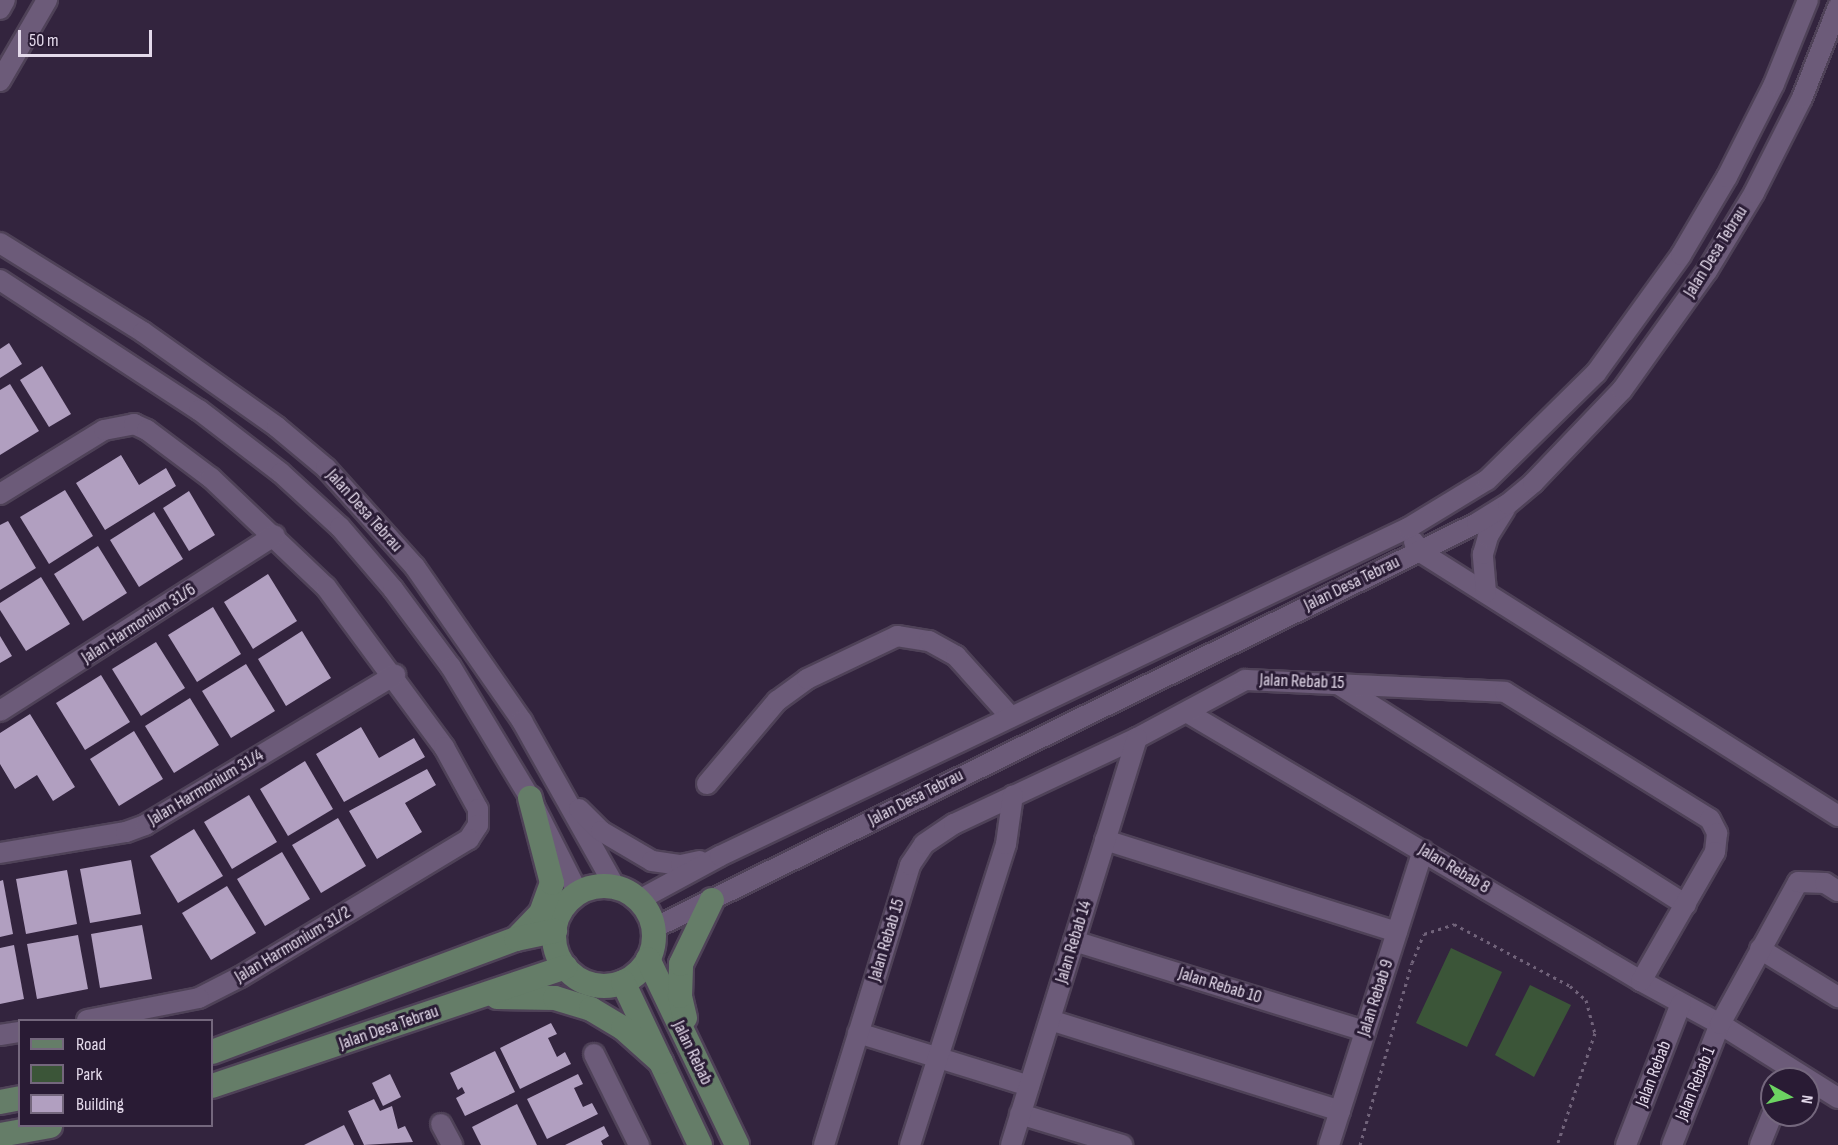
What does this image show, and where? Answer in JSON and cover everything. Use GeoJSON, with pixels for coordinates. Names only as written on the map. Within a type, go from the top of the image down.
{"type":"FeatureCollection","features":[{"type":"Feature","properties":{"kind":"main road"},"geometry":{"type":"LineString","coordinates":[[516,939],[541,913],[552,883],[530,798]]}},
{"type":"Feature","properties":{"kind":"main road"},"geometry":{"type":"LineString","coordinates":[[602,885],[615,887],[639,900],[654,928],[648,959],[623,982],[591,984],[565,966],[555,944],[555,931],[562,909],[578,893],[602,885]]}},
{"type":"Feature","properties":{"kind":"main road"},"geometry":{"type":"LineString","coordinates":[[691,1052],[680,996],[681,964],[712,900]]}},
{"type":"Feature","properties":{"kind":"main road","name":"Jalan Desa Tebrau"},"geometry":{"type":"LineString","coordinates":[[213,1052],[516,939],[555,931]]}},
{"type":"Feature","properties":{"kind":"main road","name":"Jalan Rebab"},"geometry":{"type":"LineString","coordinates":[[648,959],[737,1145]]}},
{"type":"Feature","properties":{"kind":"main road","name":"Jalan Desa Tebrau"},"geometry":{"type":"LineString","coordinates":[[213,1086],[565,966]]}},
{"type":"Feature","properties":{"kind":"main road"},"geometry":{"type":"LineString","coordinates":[[623,982],[700,1145]]}},
{"type":"Feature","properties":{"kind":"main road"},"geometry":{"type":"LineString","coordinates":[[482,996],[555,998],[591,1009],[623,1028],[661,1062]]}},
{"type":"Feature","properties":{"kind":"main road"},"geometry":{"type":"LineString","coordinates":[[0,1102],[18,1098]]}},
{"type":"Feature","properties":{"kind":"main road"},"geometry":{"type":"LineString","coordinates":[[0,1135],[40,1127]]}},
{"type":"Feature","properties":{"kind":"street"},"geometry":{"type":"LineString","coordinates":[[0,9],[6,0]]}},
{"type":"Feature","properties":{"kind":"street","name":"Jalan Desa Tebrau"},"geometry":{"type":"LineString","coordinates":[[639,900],[720,856],[1408,528],[1457,502],[1509,461],[1596,373],[1681,255],[1727,177],[1774,84],[1808,0]]}},
{"type":"Feature","properties":{"kind":"street"},"geometry":{"type":"LineString","coordinates":[[0,81],[45,1]]}},
{"type":"Feature","properties":{"kind":"street","name":"Jalan Desa Tebrau"},"geometry":{"type":"LineString","coordinates":[[654,928],[1419,552],[1508,504],[1533,483],[1622,390],[1707,271],[1754,193],[1796,109],[1838,7]]}},
{"type":"Feature","properties":{"kind":"street","name":"Jalan Desa Tebrau"},"geometry":{"type":"LineString","coordinates":[[0,243],[143,332],[277,427],[326,468],[415,567],[522,721],[615,887]]}},
{"type":"Feature","properties":{"kind":"street","name":"Jalan Desa Tebrau"},"geometry":{"type":"LineString","coordinates":[[0,280],[198,410],[281,472],[340,527],[393,589],[451,667],[530,798],[578,893]]}},
{"type":"Feature","properties":{"kind":"street"},"geometry":{"type":"LineString","coordinates":[[0,494],[104,430],[134,424],[211,478],[275,535],[326,587],[395,675]]}},
{"type":"Feature","properties":{"kind":"street"},"geometry":{"type":"LineString","coordinates":[[1486,592],[1483,554],[1488,536],[1508,504]]}},
{"type":"Feature","properties":{"kind":"street"},"geometry":{"type":"LineString","coordinates":[[1408,528],[1419,552],[1486,592],[1838,816]]}},
{"type":"Feature","properties":{"kind":"street","name":"Jalan Harmonium 31/6"},"geometry":{"type":"LineString","coordinates":[[0,711],[275,535]]}},
{"type":"Feature","properties":{"kind":"street"},"geometry":{"type":"LineString","coordinates":[[707,784],[777,700],[807,679],[897,636],[929,641],[956,656],[1011,717]]}},
{"type":"Feature","properties":{"kind":"street","name":"Jalan Harmonium 31/2"},"geometry":{"type":"LineString","coordinates":[[92,1019],[199,998],[469,839],[478,825],[478,809],[444,747],[395,675]]}},
{"type":"Feature","properties":{"kind":"street","name":"Jalan Harmonium 31/4"},"geometry":{"type":"LineString","coordinates":[[0,853],[126,832],[145,825],[395,675]]}},
{"type":"Feature","properties":{"kind":"street","name":"Jalan Rebab 15"},"geometry":{"type":"LineString","coordinates":[[824,1145],[910,865],[924,844],[1013,795],[1137,738],[1245,680],[1335,682],[1505,692],[1710,819],[1717,833],[1715,852],[1641,981]]}},
{"type":"Feature","properties":{"kind":"street"},"geometry":{"type":"LineString","coordinates":[[1335,682],[1686,905]]}},
{"type":"Feature","properties":{"kind":"street","name":"Jalan Rebab 8"},"geometry":{"type":"LineString","coordinates":[[1188,712],[1641,981],[1720,1024],[1780,1067]]}},
{"type":"Feature","properties":{"kind":"street","name":"Jalan Rebab 14"},"geometry":{"type":"LineString","coordinates":[[1011,1145],[1137,738]]}},
{"type":"Feature","properties":{"kind":"street"},"geometry":{"type":"LineString","coordinates":[[564,795],[601,831],[652,861],[681,865],[720,856]]}},
{"type":"Feature","properties":{"kind":"street"},"geometry":{"type":"LineString","coordinates":[[910,1145],[940,1059],[1006,844],[1013,795]]}},
{"type":"Feature","properties":{"kind":"street"},"geometry":{"type":"LineString","coordinates":[[1105,840],[1397,932]]}},
{"type":"Feature","properties":{"kind":"street","name":"Jalan Rebab 9"},"geometry":{"type":"LineString","coordinates":[[1329,1145],[1424,851]]}},
{"type":"Feature","properties":{"kind":"street","name":"Jalan Rebab 1"},"geometry":{"type":"LineString","coordinates":[[1672,1145],[1720,1024],[1798,882],[1825,883],[1838,891]]}},
{"type":"Feature","properties":{"kind":"street","name":"Jalan Rebab 10"},"geometry":{"type":"LineString","coordinates":[[1074,941],[1365,1031]]}},
{"type":"Feature","properties":{"kind":"street"},"geometry":{"type":"LineString","coordinates":[[1760,950],[1838,997]]}},
{"type":"Feature","properties":{"kind":"street","name":"Jalan Rebab"},"geometry":{"type":"LineString","coordinates":[[1626,1145],[1681,1003]]}},
{"type":"Feature","properties":{"kind":"street"},"geometry":{"type":"LineString","coordinates":[[1050,1020],[1340,1111]]}},
{"type":"Feature","properties":{"kind":"street"},"geometry":{"type":"LineString","coordinates":[[0,1035],[18,1032]]}},
{"type":"Feature","properties":{"kind":"street"},"geometry":{"type":"LineString","coordinates":[[858,1033],[1029,1086]]}},
{"type":"Feature","properties":{"kind":"street"},"geometry":{"type":"LineString","coordinates":[[594,1054],[639,1145]]}},
{"type":"Feature","properties":{"kind":"street","name":"Jalan Rebab 8"},"geometry":{"type":"LineString","coordinates":[[1820,1089],[1838,1098]]}},
{"type":"Feature","properties":{"kind":"street"},"geometry":{"type":"LineString","coordinates":[[1020,1114],[1122,1145]]}},
{"type":"Feature","properties":{"kind":"street"},"geometry":{"type":"LineString","coordinates":[[441,1124],[452,1145]]}},
{"type":"Feature","properties":{"kind":"street"},"geometry":{"type":"LineString","coordinates":[[1760,1145],[1767,1127]]}},
{"type":"Feature","properties":{"kind":"path"},"geometry":{"type":"LineString","coordinates":[[1360,1145],[1412,963],[1424,934],[1454,924],[1570,986],[1586,1000],[1594,1033],[1557,1145]]}},
{"type":"Feature","properties":{"kind":"green space"},"geometry":{"type":"Polygon","coordinates":[[[1451,948],[1502,972],[1467,1047],[1416,1023],[1451,948]]]}},
{"type":"Feature","properties":{"kind":"green space"},"geometry":{"type":"Polygon","coordinates":[[[1530,985],[1571,1005],[1534,1077],[1495,1055],[1530,985]]]}},
{"type":"Feature","properties":{"kind":"building"},"geometry":{"type":"Polygon","coordinates":[[[9,343],[22,364],[0,378],[0,349],[9,343]]]}},
{"type":"Feature","properties":{"kind":"building"},"geometry":{"type":"Polygon","coordinates":[[[42,366],[71,414],[49,427],[20,380],[42,366]]]}},
{"type":"Feature","properties":{"kind":"building"},"geometry":{"type":"Polygon","coordinates":[[[10,384],[39,431],[0,455],[0,390],[10,384]]]}},
{"type":"Feature","properties":{"kind":"building"},"geometry":{"type":"Polygon","coordinates":[[[121,455],[139,485],[166,468],[176,486],[105,530],[76,483],[121,455]]]}},
{"type":"Feature","properties":{"kind":"building"},"geometry":{"type":"Polygon","coordinates":[[[65,490],[93,536],[49,564],[20,517],[65,490]]]}},
{"type":"Feature","properties":{"kind":"building"},"geometry":{"type":"Polygon","coordinates":[[[189,491],[215,535],[189,551],[163,508],[189,491]]]}},
{"type":"Feature","properties":{"kind":"building"},"geometry":{"type":"Polygon","coordinates":[[[154,512],[183,559],[139,587],[110,540],[154,512]]]}},
{"type":"Feature","properties":{"kind":"building"},"geometry":{"type":"Polygon","coordinates":[[[8,521],[36,568],[0,590],[0,525],[8,521]]]}},
{"type":"Feature","properties":{"kind":"building"},"geometry":{"type":"Polygon","coordinates":[[[98,546],[127,593],[83,621],[54,574],[98,546]]]}},
{"type":"Feature","properties":{"kind":"building"},"geometry":{"type":"Polygon","coordinates":[[[268,574],[297,621],[253,649],[224,602],[268,574]]]}},
{"type":"Feature","properties":{"kind":"building"},"geometry":{"type":"Polygon","coordinates":[[[41,577],[70,624],[26,651],[0,610],[0,603],[41,577]]]}},
{"type":"Feature","properties":{"kind":"building"},"geometry":{"type":"Polygon","coordinates":[[[213,607],[241,654],[197,682],[168,635],[213,607]]]}},
{"type":"Feature","properties":{"kind":"building"},"geometry":{"type":"Polygon","coordinates":[[[302,631],[331,678],[286,706],[258,659],[302,631]]]}},
{"type":"Feature","properties":{"kind":"building"},"geometry":{"type":"Polygon","coordinates":[[[0,636],[12,656],[0,663],[0,636]]]}},
{"type":"Feature","properties":{"kind":"building"},"geometry":{"type":"Polygon","coordinates":[[[156,642],[185,688],[141,716],[112,669],[156,642]]]}},
{"type":"Feature","properties":{"kind":"building"},"geometry":{"type":"Polygon","coordinates":[[[246,664],[275,711],[231,738],[202,691],[246,664]]]}},
{"type":"Feature","properties":{"kind":"building"},"geometry":{"type":"Polygon","coordinates":[[[101,675],[130,722],[85,750],[56,703],[101,675]]]}},
{"type":"Feature","properties":{"kind":"building"},"geometry":{"type":"Polygon","coordinates":[[[190,698],[219,745],[174,773],[145,726],[190,698]]]}},
{"type":"Feature","properties":{"kind":"building"},"geometry":{"type":"Polygon","coordinates":[[[30,714],[75,787],[53,801],[37,775],[15,789],[0,764],[0,733],[30,714]]]}},
{"type":"Feature","properties":{"kind":"building"},"geometry":{"type":"Polygon","coordinates":[[[361,727],[379,758],[414,738],[425,757],[344,802],[316,754],[361,727]]]}},
{"type":"Feature","properties":{"kind":"building"},"geometry":{"type":"Polygon","coordinates":[[[134,731],[163,779],[119,806],[90,759],[134,731]]]}},
{"type":"Feature","properties":{"kind":"building"},"geometry":{"type":"Polygon","coordinates":[[[305,761],[333,809],[288,836],[260,789],[305,761]]]}},
{"type":"Feature","properties":{"kind":"building"},"geometry":{"type":"Polygon","coordinates":[[[427,769],[436,785],[405,803],[422,832],[377,859],[349,811],[427,769]]]}},
{"type":"Feature","properties":{"kind":"building"},"geometry":{"type":"Polygon","coordinates":[[[249,795],[277,842],[232,869],[204,822],[249,795]]]}},
{"type":"Feature","properties":{"kind":"building"},"geometry":{"type":"Polygon","coordinates":[[[338,818],[366,866],[321,893],[292,845],[338,818]]]}},
{"type":"Feature","properties":{"kind":"building"},"geometry":{"type":"Polygon","coordinates":[[[194,829],[223,876],[178,903],[150,856],[194,829]]]}},
{"type":"Feature","properties":{"kind":"building"},"geometry":{"type":"Polygon","coordinates":[[[282,852],[310,899],[265,926],[237,879],[282,852]]]}},
{"type":"Feature","properties":{"kind":"building"},"geometry":{"type":"Polygon","coordinates":[[[131,860],[141,914],[90,923],[80,869],[131,860]]]}},
{"type":"Feature","properties":{"kind":"building"},"geometry":{"type":"Polygon","coordinates":[[[67,870],[77,924],[26,934],[16,879],[67,870]]]}},
{"type":"Feature","properties":{"kind":"building"},"geometry":{"type":"Polygon","coordinates":[[[3,880],[13,934],[0,937],[0,881],[3,880]]]}},
{"type":"Feature","properties":{"kind":"building"},"geometry":{"type":"Polygon","coordinates":[[[227,886],[256,933],[211,960],[182,913],[227,886]]]}},
{"type":"Feature","properties":{"kind":"building"},"geometry":{"type":"Polygon","coordinates":[[[142,925],[152,979],[100,988],[91,934],[142,925]]]}},
{"type":"Feature","properties":{"kind":"building"},"geometry":{"type":"Polygon","coordinates":[[[78,935],[88,989],[37,999],[27,944],[78,935]]]}},
{"type":"Feature","properties":{"kind":"building"},"geometry":{"type":"Polygon","coordinates":[[[14,945],[24,999],[0,1004],[0,948],[14,945]]]}},
{"type":"Feature","properties":{"kind":"building"},"geometry":{"type":"Polygon","coordinates":[[[551,1023],[557,1034],[548,1038],[557,1057],[565,1052],[571,1064],[520,1089],[500,1048],[551,1023]]]}},
{"type":"Feature","properties":{"kind":"building"},"geometry":{"type":"Polygon","coordinates":[[[495,1051],[515,1092],[465,1116],[456,1098],[465,1093],[462,1087],[458,1090],[450,1073],[495,1051]]]}},
{"type":"Feature","properties":{"kind":"building"},"geometry":{"type":"Polygon","coordinates":[[[390,1074],[401,1097],[383,1106],[372,1083],[390,1074]]]}},
{"type":"Feature","properties":{"kind":"building"},"geometry":{"type":"Polygon","coordinates":[[[578,1074],[583,1084],[574,1088],[583,1107],[592,1103],[598,1114],[547,1139],[527,1099],[578,1074]]]}},
{"type":"Feature","properties":{"kind":"building"},"geometry":{"type":"Polygon","coordinates":[[[374,1099],[380,1111],[392,1106],[398,1129],[405,1126],[413,1142],[364,1145],[348,1111],[374,1099]]]}},
{"type":"Feature","properties":{"kind":"building"},"geometry":{"type":"Polygon","coordinates":[[[517,1104],[537,1145],[481,1145],[472,1127],[517,1104]]]}},
{"type":"Feature","properties":{"kind":"building"},"geometry":{"type":"Polygon","coordinates":[[[344,1125],[354,1145],[304,1145],[344,1125]]]}},
{"type":"Feature","properties":{"kind":"building"},"geometry":{"type":"Polygon","coordinates":[[[604,1126],[609,1136],[601,1141],[603,1145],[565,1145],[604,1126]]]}}]}
